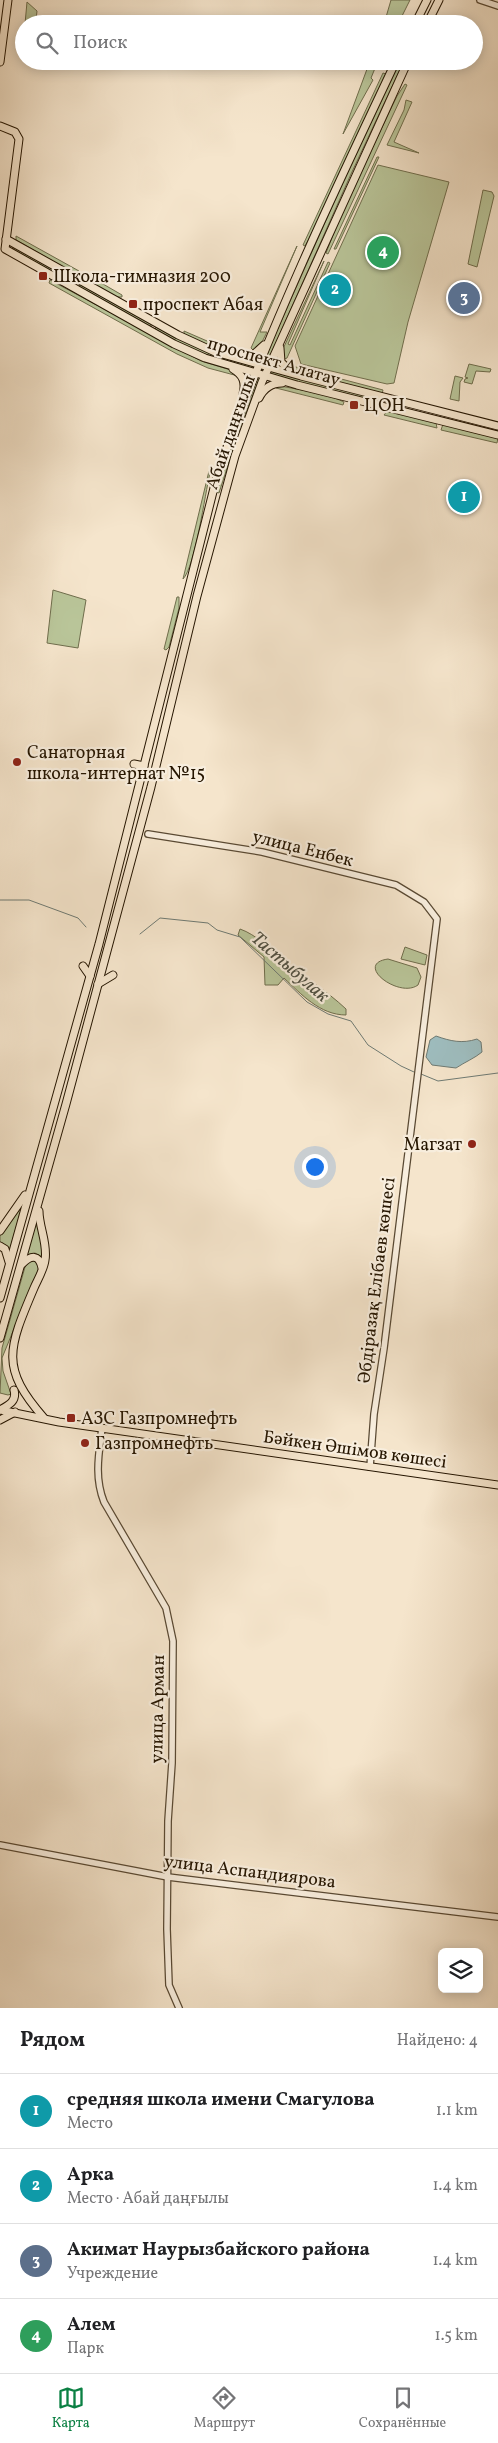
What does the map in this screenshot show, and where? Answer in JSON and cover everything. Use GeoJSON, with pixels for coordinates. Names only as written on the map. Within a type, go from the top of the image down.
{"type":"FeatureCollection","features":[{"type":"Feature","properties":{"kind":"main road"},"geometry":{"type":"LineString","coordinates":[[0,62],[8,0]]}},
{"type":"Feature","properties":{"kind":"main road"},"geometry":{"type":"LineString","coordinates":[[420,15],[427,0]]}},
{"type":"Feature","properties":{"kind":"main road"},"geometry":{"type":"LineString","coordinates":[[432,15],[439,0]]}},
{"type":"Feature","properties":{"kind":"main road"},"geometry":{"type":"LineString","coordinates":[[236,419],[272,332],[392,70]]}},
{"type":"Feature","properties":{"kind":"main road","name":"Абай даңғылы"},"geometry":{"type":"LineString","coordinates":[[0,1338],[61,1122],[155,770],[222,501],[246,423],[268,368],[404,70]]}},
{"type":"Feature","properties":{"kind":"main road"},"geometry":{"type":"LineString","coordinates":[[0,126],[15,132],[19,139],[6,240]]}},
{"type":"Feature","properties":{"kind":"main road","name":"проспект Алатау"},"geometry":{"type":"LineString","coordinates":[[498,426],[226,356],[198,345],[155,323],[6,240],[5,249],[152,331],[194,353],[224,365],[498,435]]}},
{"type":"Feature","properties":{"kind":"main road"},"geometry":{"type":"LineString","coordinates":[[75,289],[78,280]]}},
{"type":"Feature","properties":{"kind":"main road"},"geometry":{"type":"LineString","coordinates":[[152,331],[155,323]]}},
{"type":"Feature","properties":{"kind":"main road"},"geometry":{"type":"LineString","coordinates":[[226,356],[241,358],[252,356],[262,348],[272,332]]}},
{"type":"Feature","properties":{"kind":"main road"},"geometry":{"type":"LineString","coordinates":[[282,337],[279,350],[281,362],[288,370],[301,376]]}},
{"type":"Feature","properties":{"kind":"main road"},"geometry":{"type":"LineString","coordinates":[[0,1297],[90,976],[211,498],[244,387],[244,381],[240,374],[224,365]]}},
{"type":"Feature","properties":{"kind":"main road"},"geometry":{"type":"LineString","coordinates":[[246,423],[265,388],[276,383],[297,385]]}},
{"type":"Feature","properties":{"kind":"main road"},"geometry":{"type":"LineString","coordinates":[[211,498],[222,501]]}},
{"type":"Feature","properties":{"kind":"main road"},"geometry":{"type":"LineString","coordinates":[[134,764],[144,766]]}},
{"type":"Feature","properties":{"kind":"main road"},"geometry":{"type":"LineString","coordinates":[[155,770],[164,772]]}},
{"type":"Feature","properties":{"kind":"main road"},"geometry":{"type":"LineString","coordinates":[[83,966],[90,976]]}},
{"type":"Feature","properties":{"kind":"main road"},"geometry":{"type":"LineString","coordinates":[[98,984],[113,975]]}},
{"type":"Feature","properties":{"kind":"main road"},"geometry":{"type":"LineString","coordinates":[[49,1119],[61,1122]]}},
{"type":"Feature","properties":{"kind":"main road"},"geometry":{"type":"LineString","coordinates":[[57,1135],[66,1138]]}},
{"type":"Feature","properties":{"kind":"main road"},"geometry":{"type":"LineString","coordinates":[[0,1231],[32,1184]]}},
{"type":"Feature","properties":{"kind":"main road"},"geometry":{"type":"LineString","coordinates":[[38,1204],[39,1221],[46,1255],[6,1358],[8,1374],[14,1387],[24,1400],[46,1420]]}},
{"type":"Feature","properties":{"kind":"main road"},"geometry":{"type":"LineString","coordinates":[[0,1246],[5,1249],[9,1262]]}},
{"type":"Feature","properties":{"kind":"main road"},"geometry":{"type":"LineString","coordinates":[[21,1264],[30,1257],[36,1257],[41,1260],[42,1268]]}},
{"type":"Feature","properties":{"kind":"main road"},"geometry":{"type":"LineString","coordinates":[[0,1410],[14,1399],[14,1387]]}},
{"type":"Feature","properties":{"kind":"main road","name":"Бәйкен Әшімов көшесі"},"geometry":{"type":"LineString","coordinates":[[0,1410],[46,1420],[498,1485]]}},
{"type":"Feature","properties":{"kind":"main road"},"geometry":{"type":"LineString","coordinates":[[0,1420],[15,1412]]}},
{"type":"Feature","properties":{"kind":"street"},"geometry":{"type":"LineString","coordinates":[[480,0],[498,6]]}},
{"type":"Feature","properties":{"kind":"street","name":"улица Енбек"},"geometry":{"type":"LineString","coordinates":[[148,834],[262,852],[388,883],[407,891],[424,902],[437,919]]}},
{"type":"Feature","properties":{"kind":"street","name":"Әбдіразақ Елібаев көшесі"},"geometry":{"type":"LineString","coordinates":[[370,1467],[374,1414],[384,1348],[437,919]]}},
{"type":"Feature","properties":{"kind":"street","name":"улица Арман"},"geometry":{"type":"LineString","coordinates":[[102,1428],[97,1472],[99,1489],[104,1502],[166,1608],[173,1640],[172,1763],[168,1821],[167,1929],[169,1985],[179,2008]]}},
{"type":"Feature","properties":{"kind":"street","name":"улица Аспандиярова"},"geometry":{"type":"LineString","coordinates":[[0,1845],[168,1877],[498,1918]]}},
{"type":"Feature","properties":{"kind":"green space"},"geometry":{"type":"Polygon","coordinates":[[[391,0],[410,0],[402,15],[387,15],[391,0]]]}},
{"type":"Feature","properties":{"kind":"green space"},"geometry":{"type":"Polygon","coordinates":[[[27,2],[37,11],[37,15],[26,15],[27,2]]]}},
{"type":"Feature","properties":{"kind":"green space"},"geometry":{"type":"Polygon","coordinates":[[[367,70],[374,70],[371,78],[373,80],[343,134],[367,70]]]}},
{"type":"Feature","properties":{"kind":"green space"},"geometry":{"type":"Polygon","coordinates":[[[396,70],[400,70],[351,174],[267,363],[263,362],[347,173],[396,70]]]}},
{"type":"Feature","properties":{"kind":"green space"},"geometry":{"type":"Polygon","coordinates":[[[383,73],[386,74],[330,200],[305,246],[303,245],[383,73]]]}},
{"type":"Feature","properties":{"kind":"green space"},"geometry":{"type":"Polygon","coordinates":[[[405,84],[407,85],[328,254],[326,253],[344,207],[397,96],[405,84]]]}},
{"type":"Feature","properties":{"kind":"green space"},"geometry":{"type":"Polygon","coordinates":[[[406,100],[412,102],[394,142],[419,153],[387,145],[404,110],[406,100]]]}},
{"type":"Feature","properties":{"kind":"green space"},"geometry":{"type":"Polygon","coordinates":[[[377,157],[379,157],[336,249],[334,249],[377,157]]]}},
{"type":"Feature","properties":{"kind":"green space"},"geometry":{"type":"Polygon","coordinates":[[[378,165],[449,182],[408,322],[394,383],[387,384],[301,364],[295,346],[378,165]]]}},
{"type":"Feature","properties":{"kind":"green space"},"geometry":{"type":"Polygon","coordinates":[[[483,190],[492,192],[494,196],[477,267],[468,264],[483,190]]]}},
{"type":"Feature","properties":{"kind":"green space"},"geometry":{"type":"Polygon","coordinates":[[[16,236],[79,271],[77,275],[16,240],[16,236]]]}},
{"type":"Feature","properties":{"kind":"green space"},"geometry":{"type":"Polygon","coordinates":[[[13,246],[75,281],[75,285],[13,250],[13,246]]]}},
{"type":"Feature","properties":{"kind":"green space"},"geometry":{"type":"Polygon","coordinates":[[[297,246],[260,332],[267,332],[255,352],[251,348],[297,246]]]}},
{"type":"Feature","properties":{"kind":"green space"},"geometry":{"type":"Polygon","coordinates":[[[324,261],[288,344],[290,345],[328,262],[330,263],[287,358],[282,360],[282,351],[324,261]]]}},
{"type":"Feature","properties":{"kind":"green space"},"geometry":{"type":"Polygon","coordinates":[[[84,273],[122,295],[122,297],[113,297],[83,278],[84,273]]]}},
{"type":"Feature","properties":{"kind":"green space"},"geometry":{"type":"Polygon","coordinates":[[[50,280],[201,361],[231,370],[238,376],[208,368],[177,354],[49,283],[50,280]]]}},
{"type":"Feature","properties":{"kind":"green space"},"geometry":{"type":"Polygon","coordinates":[[[81,284],[151,323],[151,327],[78,287],[81,284]]]}},
{"type":"Feature","properties":{"kind":"green space"},"geometry":{"type":"Polygon","coordinates":[[[156,327],[252,365],[252,369],[195,351],[155,330],[156,327]]]}},
{"type":"Feature","properties":{"kind":"green space"},"geometry":{"type":"Polygon","coordinates":[[[184,331],[214,344],[249,354],[233,355],[224,352],[184,334],[184,331]]]}},
{"type":"Feature","properties":{"kind":"green space"},"geometry":{"type":"Polygon","coordinates":[[[287,362],[292,366],[383,390],[382,394],[345,386],[305,374],[284,363],[287,362]]]}},
{"type":"Feature","properties":{"kind":"green space"},"geometry":{"type":"Polygon","coordinates":[[[469,364],[491,369],[490,372],[476,371],[472,384],[464,382],[468,378],[465,377],[469,364]]]}},
{"type":"Feature","properties":{"kind":"green space"},"geometry":{"type":"Polygon","coordinates":[[[271,371],[381,399],[380,403],[270,375],[271,371]]]}},
{"type":"Feature","properties":{"kind":"green space"},"geometry":{"type":"Polygon","coordinates":[[[455,376],[463,378],[460,382],[459,401],[450,399],[455,376]]]}},
{"type":"Feature","properties":{"kind":"green space"},"geometry":{"type":"Polygon","coordinates":[[[257,377],[260,378],[242,422],[219,493],[216,492],[257,377]]]}},
{"type":"Feature","properties":{"kind":"green space"},"geometry":{"type":"Polygon","coordinates":[[[275,385],[328,395],[344,402],[343,405],[276,388],[275,385]]]}},
{"type":"Feature","properties":{"kind":"green space"},"geometry":{"type":"Polygon","coordinates":[[[388,410],[436,423],[437,428],[384,415],[388,410]]]}},
{"type":"Feature","properties":{"kind":"green space"},"geometry":{"type":"Polygon","coordinates":[[[443,424],[498,438],[497,443],[441,430],[443,424]]]}},
{"type":"Feature","properties":{"kind":"green space"},"geometry":{"type":"Polygon","coordinates":[[[209,471],[192,560],[183,579],[209,471]]]}},
{"type":"Feature","properties":{"kind":"green space"},"geometry":{"type":"Polygon","coordinates":[[[53,590],[86,600],[78,648],[47,643],[53,590]]]}},
{"type":"Feature","properties":{"kind":"green space"},"geometry":{"type":"Polygon","coordinates":[[[177,597],[179,597],[179,608],[169,647],[166,650],[164,649],[177,597]]]}},
{"type":"Feature","properties":{"kind":"green space"},"geometry":{"type":"Polygon","coordinates":[[[240,929],[257,938],[281,959],[330,996],[346,1009],[346,1015],[319,1008],[284,978],[278,985],[265,985],[264,957],[238,935],[240,929]]]}},
{"type":"Feature","properties":{"kind":"green space"},"geometry":{"type":"Polygon","coordinates":[[[405,947],[427,955],[425,965],[401,959],[405,947]]]}},
{"type":"Feature","properties":{"kind":"green space"},"geometry":{"type":"Polygon","coordinates":[[[388,959],[417,968],[421,977],[418,985],[410,988],[400,988],[383,979],[377,973],[375,967],[378,962],[388,959]]]}},
{"type":"Feature","properties":{"kind":"green space"},"geometry":{"type":"Polygon","coordinates":[[[22,1207],[9,1252],[4,1244],[0,1242],[0,1234],[22,1207]]]}},
{"type":"Feature","properties":{"kind":"green space"},"geometry":{"type":"Polygon","coordinates":[[[36,1222],[44,1258],[35,1253],[25,1257],[36,1222]]]}},
{"type":"Feature","properties":{"kind":"green space"},"geometry":{"type":"Polygon","coordinates":[[[37,1260],[39,1268],[2,1358],[3,1371],[11,1394],[8,1395],[0,1393],[2,1348],[25,1267],[27,1262],[37,1260]]]}},
{"type":"Feature","properties":{"kind":"water"},"geometry":{"type":"Polygon","coordinates":[[[436,1036],[456,1041],[477,1039],[481,1042],[482,1052],[456,1068],[432,1065],[426,1057],[430,1040],[436,1036]]]}},
{"type":"Feature","properties":{"kind":"waterway","name":"Тастыбулак"},"geometry":{"type":"LineString","coordinates":[[0,900],[29,900],[78,918],[86,927]]}},
{"type":"Feature","properties":{"kind":"waterway","name":"Тастыбулак"},"geometry":{"type":"LineString","coordinates":[[140,934],[160,918],[208,923],[217,930],[240,937],[307,1002],[328,1014],[351,1021],[368,1045],[414,1072]]}},
{"type":"Feature","properties":{"kind":"waterway","name":"Тастыбулак"},"geometry":{"type":"LineString","coordinates":[[421,1074],[438,1081],[498,1073]]}},
{"type":"Feature","properties":{"kind":"place","name":"Алем"},"geometry":{"type":"Point","coordinates":[383,252]}},
{"type":"Feature","properties":{"kind":"place","name":"Школа-гимназия 200"},"geometry":{"type":"Point","coordinates":[43,276]}},
{"type":"Feature","properties":{"kind":"place","name":"Арка"},"geometry":{"type":"Point","coordinates":[335,290]}},
{"type":"Feature","properties":{"kind":"place","name":"Акимат Наурызбайского района"},"geometry":{"type":"Point","coordinates":[464,298]}},
{"type":"Feature","properties":{"kind":"place","name":"проспект Абая"},"geometry":{"type":"Point","coordinates":[133,304]}},
{"type":"Feature","properties":{"kind":"place","name":"ЦОН"},"geometry":{"type":"Point","coordinates":[354,405]}},
{"type":"Feature","properties":{"kind":"place","name":"средняя школа имени Смагулова"},"geometry":{"type":"Point","coordinates":[464,497]}},
{"type":"Feature","properties":{"kind":"place","name":"Санаторная школа-интернат №15"},"geometry":{"type":"Point","coordinates":[17,762]}},
{"type":"Feature","properties":{"kind":"place","name":"Магзат"},"geometry":{"type":"Point","coordinates":[472,1144]}},
{"type":"Feature","properties":{"kind":"place","name":"АЗС Газпромнефть"},"geometry":{"type":"Point","coordinates":[71,1418]}},
{"type":"Feature","properties":{"kind":"place","name":"Газпромнефть"},"geometry":{"type":"Point","coordinates":[85,1443]}}]}
